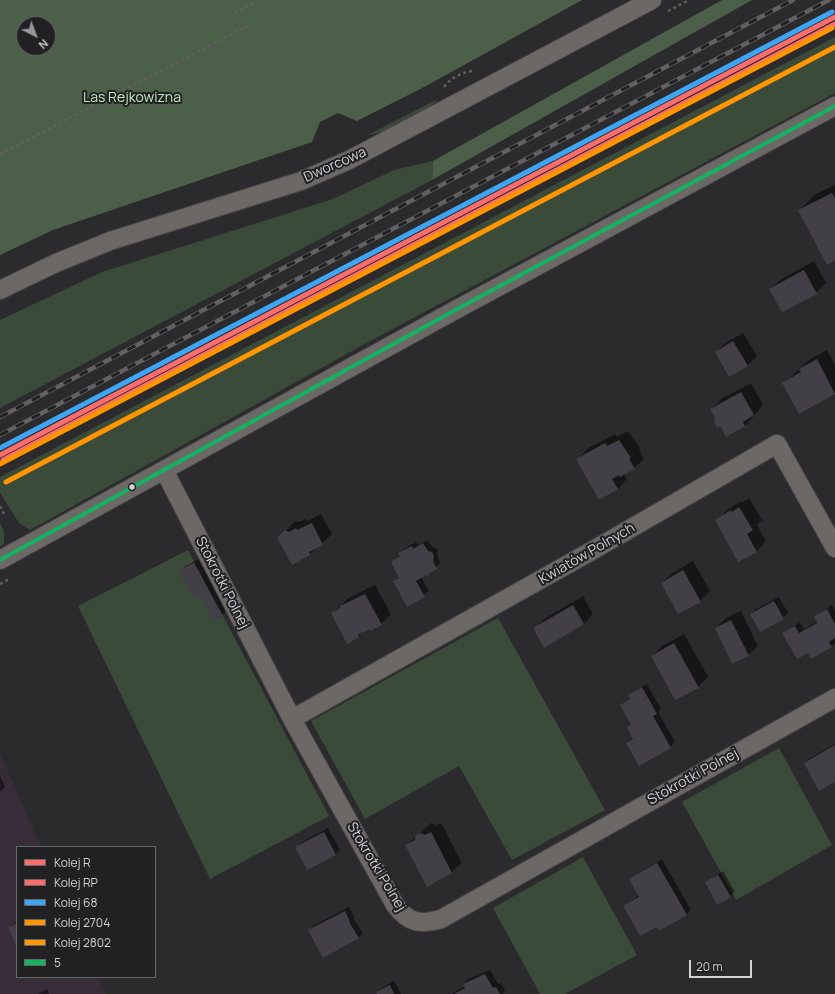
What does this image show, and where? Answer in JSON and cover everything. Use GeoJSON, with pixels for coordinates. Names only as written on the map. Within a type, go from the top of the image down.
{"type":"FeatureCollection","features":[{"type":"Feature","properties":{"kind":"street","name":"Dworcowa"},"geometry":{"type":"LineString","coordinates":[[0,290],[56,263],[110,241],[301,181],[386,142],[652,0]]}},
{"type":"Feature","properties":{"kind":"street"},"geometry":{"type":"LineString","coordinates":[[0,560],[459,308],[835,106]]}},
{"type":"Feature","properties":{"kind":"street","name":"Kwiatów Polnych"},"geometry":{"type":"LineString","coordinates":[[292,718],[595,549],[777,444],[835,548]]}},
{"type":"Feature","properties":{"kind":"street","name":"Stokrotki Polnej"},"geometry":{"type":"LineString","coordinates":[[164,470],[292,718],[395,905],[404,916],[416,922],[428,922],[441,919],[835,698]]}},
{"type":"Feature","properties":{"kind":"path"},"geometry":{"type":"LineString","coordinates":[[235,13],[257,0]]}},
{"type":"Feature","properties":{"kind":"path"},"geometry":{"type":"LineString","coordinates":[[0,154],[247,26]]}},
{"type":"Feature","properties":{"kind":"path"},"geometry":{"type":"LineString","coordinates":[[442,90],[449,80],[463,73],[474,71]]}},
{"type":"Feature","properties":{"kind":"path"},"geometry":{"type":"LineString","coordinates":[[0,506],[4,514]]}},
{"type":"Feature","properties":{"kind":"shaded area"},"geometry":{"type":"Polygon","coordinates":[[[0,753],[41,846],[16,846],[16,978],[98,978],[106,994],[0,994],[0,753]]]}},
{"type":"Feature","properties":{"kind":"green space","name":"Las Rejkowizna"},"geometry":{"type":"Polygon","coordinates":[[[0,0],[582,0],[426,86],[357,121],[338,113],[320,122],[312,142],[53,230],[0,255],[0,0]]]}},
{"type":"Feature","properties":{"kind":"green space"},"geometry":{"type":"Polygon","coordinates":[[[722,0],[752,0],[432,180],[433,161],[722,0]]]}},
{"type":"Feature","properties":{"kind":"green space"},"geometry":{"type":"Polygon","coordinates":[[[835,37],[835,93],[361,346],[30,530],[19,523],[0,493],[0,477],[835,37]]]}},
{"type":"Feature","properties":{"kind":"green space"},"geometry":{"type":"Polygon","coordinates":[[[438,99],[433,105],[406,122],[385,131],[368,135],[438,99]]]}},
{"type":"Feature","properties":{"kind":"green space"},"geometry":{"type":"Polygon","coordinates":[[[433,161],[432,180],[0,408],[0,320],[102,272],[333,199],[394,170],[433,161]]]}},
{"type":"Feature","properties":{"kind":"green space"},"geometry":{"type":"Polygon","coordinates":[[[0,523],[4,531],[4,544],[0,546],[0,523]]]}},
{"type":"Feature","properties":{"kind":"green space"},"geometry":{"type":"Polygon","coordinates":[[[188,550],[329,816],[210,879],[78,606],[188,550]]]}},
{"type":"Feature","properties":{"kind":"green space"},"geometry":{"type":"Polygon","coordinates":[[[498,618],[605,810],[512,860],[459,766],[365,819],[311,721],[498,618]]]}},
{"type":"Feature","properties":{"kind":"green space"},"geometry":{"type":"Polygon","coordinates":[[[779,748],[832,845],[736,900],[682,802],[779,748]]]}},
{"type":"Feature","properties":{"kind":"green space"},"geometry":{"type":"Polygon","coordinates":[[[583,857],[637,955],[565,994],[540,994],[493,908],[583,857]]]}},
{"type":"Feature","properties":{"kind":"building"},"geometry":{"type":"Polygon","coordinates":[[[832,193],[835,198],[835,261],[827,265],[798,210],[832,193]]]}},
{"type":"Feature","properties":{"kind":"building"},"geometry":{"type":"Polygon","coordinates":[[[804,270],[817,294],[782,312],[769,289],[804,270]]]}},
{"type":"Feature","properties":{"kind":"building"},"geometry":{"type":"Polygon","coordinates":[[[733,341],[748,366],[729,377],[715,352],[733,341]]]}},
{"type":"Feature","properties":{"kind":"building"},"geometry":{"type":"Polygon","coordinates":[[[817,359],[835,394],[799,414],[782,383],[801,372],[799,369],[817,359]]]}},
{"type":"Feature","properties":{"kind":"building"},"geometry":{"type":"Polygon","coordinates":[[[741,392],[754,415],[743,422],[745,426],[726,437],[721,427],[717,427],[714,422],[715,418],[710,409],[741,392]]]}},
{"type":"Feature","properties":{"kind":"building"},"geometry":{"type":"Polygon","coordinates":[[[619,440],[631,458],[629,459],[635,469],[620,477],[619,475],[612,479],[618,489],[599,500],[576,459],[605,443],[607,446],[619,440]]]}},
{"type":"Feature","properties":{"kind":"building"},"geometry":{"type":"Polygon","coordinates":[[[739,507],[753,530],[747,534],[757,552],[738,562],[715,520],[739,507]]]}},
{"type":"Feature","properties":{"kind":"building"},"geometry":{"type":"Polygon","coordinates":[[[312,523],[323,545],[309,552],[310,555],[292,565],[277,538],[285,530],[289,532],[296,528],[297,530],[312,523]]]}},
{"type":"Feature","properties":{"kind":"building"},"geometry":{"type":"Polygon","coordinates":[[[423,543],[428,551],[432,552],[434,556],[433,561],[437,569],[428,574],[429,577],[426,575],[416,581],[425,597],[407,607],[393,581],[399,578],[391,562],[400,556],[398,553],[412,546],[413,549],[423,543]]]}},
{"type":"Feature","properties":{"kind":"building"},"geometry":{"type":"Polygon","coordinates":[[[194,563],[223,616],[214,621],[201,596],[195,599],[178,571],[194,563]]]}},
{"type":"Feature","properties":{"kind":"building"},"geometry":{"type":"Polygon","coordinates":[[[683,570],[701,602],[678,614],[661,583],[683,570]]]}},
{"type":"Feature","properties":{"kind":"building"},"geometry":{"type":"Polygon","coordinates":[[[365,594],[382,625],[370,631],[369,629],[358,635],[359,637],[347,644],[331,613],[340,608],[340,606],[365,594]]]}},
{"type":"Feature","properties":{"kind":"building"},"geometry":{"type":"Polygon","coordinates":[[[774,601],[784,619],[760,632],[750,614],[774,601]]]}},
{"type":"Feature","properties":{"kind":"building"},"geometry":{"type":"Polygon","coordinates":[[[573,605],[584,624],[544,648],[533,628],[573,605]]]}},
{"type":"Feature","properties":{"kind":"building"},"geometry":{"type":"Polygon","coordinates":[[[827,609],[835,624],[835,638],[829,642],[832,647],[811,659],[808,653],[797,659],[782,633],[795,626],[799,633],[817,623],[814,616],[827,609]]]}},
{"type":"Feature","properties":{"kind":"building"},"geometry":{"type":"Polygon","coordinates":[[[731,620],[749,656],[732,664],[715,628],[731,620]]]}},
{"type":"Feature","properties":{"kind":"building"},"geometry":{"type":"Polygon","coordinates":[[[674,643],[699,688],[675,700],[651,656],[674,643]]]}},
{"type":"Feature","properties":{"kind":"building"},"geometry":{"type":"Polygon","coordinates":[[[642,687],[657,714],[653,716],[671,748],[639,766],[626,743],[633,739],[627,727],[631,725],[620,705],[630,699],[628,695],[642,687]]]}},
{"type":"Feature","properties":{"kind":"building"},"geometry":{"type":"Polygon","coordinates":[[[835,745],[835,782],[819,791],[804,763],[835,745]]]}},
{"type":"Feature","properties":{"kind":"building"},"geometry":{"type":"Polygon","coordinates":[[[324,832],[336,855],[307,870],[295,847],[324,832]]]}},
{"type":"Feature","properties":{"kind":"building"},"geometry":{"type":"Polygon","coordinates":[[[431,832],[452,873],[427,887],[405,845],[415,840],[416,835],[421,833],[425,835],[431,832]]]}},
{"type":"Feature","properties":{"kind":"building"},"geometry":{"type":"Polygon","coordinates":[[[657,863],[687,915],[659,931],[657,927],[640,936],[623,906],[639,897],[629,879],[657,863]]]}},
{"type":"Feature","properties":{"kind":"building"},"geometry":{"type":"Polygon","coordinates":[[[718,875],[731,897],[717,905],[705,882],[718,875]]]}},
{"type":"Feature","properties":{"kind":"building"},"geometry":{"type":"Polygon","coordinates":[[[345,911],[349,922],[359,938],[323,958],[308,930],[345,911]]]}},
{"type":"Feature","properties":{"kind":"building"},"geometry":{"type":"Polygon","coordinates":[[[16,923],[16,946],[8,927],[16,923]]]}},
{"type":"Feature","properties":{"kind":"building"},"geometry":{"type":"Polygon","coordinates":[[[485,974],[493,988],[496,987],[500,994],[454,994],[465,988],[463,984],[485,974]]]}},
{"type":"Feature","properties":{"kind":"building"},"geometry":{"type":"Polygon","coordinates":[[[390,985],[394,994],[377,994],[376,992],[390,985]]]}},
{"type":"Feature","properties":{"kind":"railway"},"geometry":{"type":"LineString","coordinates":[[0,417],[793,0]]}},
{"type":"Feature","properties":{"kind":"railway"},"geometry":{"type":"LineString","coordinates":[[0,435],[829,0]]}},
{"type":"Feature","properties":{"kind":"rail line","name":"68"},"geometry":{"type":"LineString","coordinates":[[0,448],[832,12]]}},
{"type":"Feature","properties":{"kind":"rail line","name":"R"},"geometry":{"type":"LineString","coordinates":[[0,455],[835,17]]}},
{"type":"Feature","properties":{"kind":"rail line","name":"RP"},"geometry":{"type":"LineString","coordinates":[[3,460],[835,24]]}},
{"type":"Feature","properties":{"kind":"rail line","name":"2704"},"geometry":{"type":"LineString","coordinates":[[0,464],[832,28]]}},
{"type":"Feature","properties":{"kind":"rail line","name":"2802"},"geometry":{"type":"LineString","coordinates":[[6,482],[835,47]]}},
{"type":"Feature","properties":{"kind":"transit line","name":"5"},"geometry":{"type":"LineString","coordinates":[[0,560],[459,308],[835,106]]}}]}
